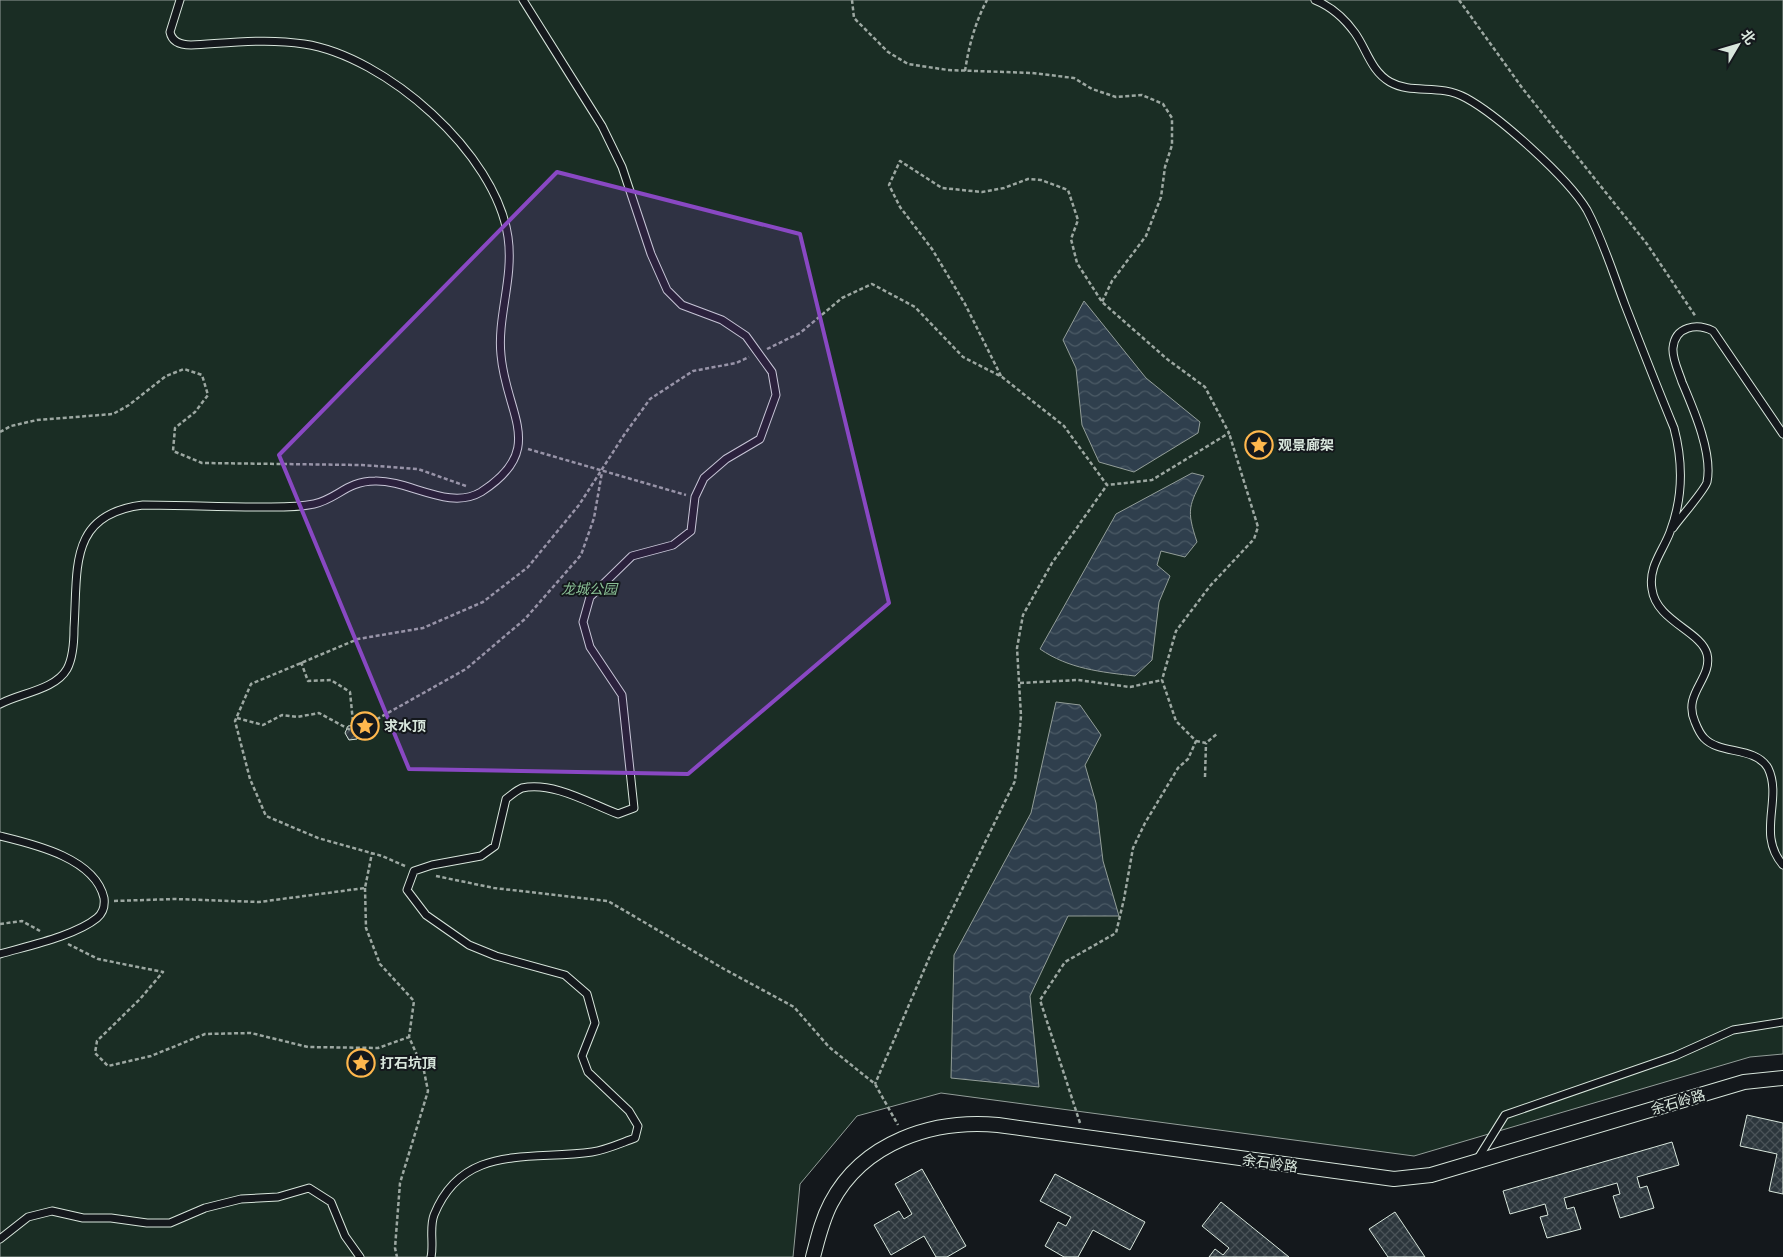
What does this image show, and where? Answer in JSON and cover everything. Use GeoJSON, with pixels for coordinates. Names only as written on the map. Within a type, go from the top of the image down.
{"type":"FeatureCollection","features":[{"type":"Feature","properties":{"kind":"street","name":"余石岭路"},"geometry":{"type":"LineString","coordinates":[[812,1257],[824,1219],[843,1184],[872,1156],[905,1137],[941,1126],[979,1124],[1376,1178],[1413,1178],[1744,1082],[1783,1078]]}},
{"type":"Feature","properties":{"kind":"lane"},"geometry":{"type":"LineString","coordinates":[[0,704],[54,681],[68,668],[74,635],[81,550],[90,529],[106,515],[127,507],[143,505],[269,507],[314,504],[325,501],[350,486],[374,481],[388,482],[453,498],[471,496],[481,491],[512,465],[519,447],[517,424],[504,374],[500,348],[509,272],[508,235],[504,219],[491,189],[466,152],[438,119],[407,91],[378,72],[343,55],[304,44],[277,41],[191,45],[178,43],[173,40],[170,32],[180,0]]}},
{"type":"Feature","properties":{"kind":"lane"},"geometry":{"type":"LineString","coordinates":[[431,1257],[432,1217],[447,1188],[475,1166],[512,1157],[542,1157],[594,1152],[635,1138],[638,1126],[629,1111],[588,1072],[582,1056],[595,1023],[587,994],[565,974],[496,956],[469,945],[426,915],[407,890],[414,871],[432,864],[481,856],[495,846],[506,799],[522,788],[541,788],[569,793],[618,814],[634,808],[622,695],[590,647],[583,622],[590,597],[632,556],[673,546],[691,531],[695,497],[704,478],[726,459],[760,439],[776,395],[772,372],[746,336],[722,320],[682,305],[666,290],[648,245],[622,167],[602,126],[523,0]]}},
{"type":"Feature","properties":{"kind":"lane"},"geometry":{"type":"LineString","coordinates":[[1315,0],[1338,14],[1356,34],[1377,72],[1388,81],[1407,88],[1444,88],[1468,98],[1501,122],[1558,175],[1586,210],[1606,254],[1674,428],[1680,451],[1682,472],[1670,531]]}},
{"type":"Feature","properties":{"kind":"lane"},"geometry":{"type":"LineString","coordinates":[[1783,434],[1714,331],[1701,325],[1686,329],[1678,335],[1673,349],[1677,368],[1697,418],[1706,458],[1707,483],[1670,531],[1654,564],[1652,589],[1662,610],[1702,645],[1707,653],[1706,670],[1692,699],[1691,714],[1704,738],[1716,746],[1748,753],[1768,767],[1775,789],[1770,832],[1775,856],[1783,865]]}},
{"type":"Feature","properties":{"kind":"lane"},"geometry":{"type":"LineString","coordinates":[[0,836],[46,848],[73,862],[97,885],[105,902],[103,911],[96,919],[54,938],[0,954]]}},
{"type":"Feature","properties":{"kind":"lane"},"geometry":{"type":"LineString","coordinates":[[1477,1160],[1506,1115],[1675,1056],[1733,1030],[1783,1022]]}},
{"type":"Feature","properties":{"kind":"lane"},"geometry":{"type":"LineString","coordinates":[[0,1239],[28,1217],[52,1211],[83,1218],[111,1218],[147,1223],[170,1223],[205,1208],[241,1200],[278,1197],[309,1188],[331,1202],[345,1236],[360,1257]]}},
{"type":"Feature","properties":{"kind":"path"},"geometry":{"type":"LineString","coordinates":[[852,0],[854,18],[888,52],[908,64],[965,71],[1032,73],[1074,78],[1092,90],[1116,98],[1142,95],[1163,104],[1172,118],[1172,146],[1165,167],[1161,197],[1146,236],[1112,282],[1102,302]]}},
{"type":"Feature","properties":{"kind":"path"},"geometry":{"type":"LineString","coordinates":[[965,71],[969,46],[978,18],[988,0]]}},
{"type":"Feature","properties":{"kind":"path"},"geometry":{"type":"LineString","coordinates":[[1459,0],[1523,90],[1647,244],[1701,325]]}},
{"type":"Feature","properties":{"kind":"path"},"geometry":{"type":"LineString","coordinates":[[1002,377],[966,304],[932,249],[900,207],[890,185],[900,161],[942,188],[982,192],[1004,188],[1028,179],[1041,180],[1068,190],[1078,220],[1071,239],[1077,263],[1102,302],[1167,358],[1205,387],[1229,433],[1258,527],[1254,539],[1210,586],[1176,631],[1162,680],[1176,721],[1196,741],[1206,743]]}},
{"type":"Feature","properties":{"kind":"path"},"geometry":{"type":"LineString","coordinates":[[0,432],[11,426],[57,417],[113,414],[130,405],[166,376],[184,369],[202,375],[208,394],[195,412],[176,428],[173,451],[202,463],[362,465],[418,470],[481,491]]}},
{"type":"Feature","properties":{"kind":"path"},"geometry":{"type":"LineString","coordinates":[[1064,426],[1108,484]]}},
{"type":"Feature","properties":{"kind":"path"},"geometry":{"type":"LineString","coordinates":[[875,1084],[932,949],[1015,782],[1021,716],[1017,648],[1023,615],[1052,563],[1108,484],[1152,480],[1229,433]]}},
{"type":"Feature","properties":{"kind":"path"},"geometry":{"type":"LineString","coordinates":[[519,447],[695,497]]}},
{"type":"Feature","properties":{"kind":"path"},"geometry":{"type":"LineString","coordinates":[[354,732],[466,669],[525,619],[581,555],[594,518],[602,470]]}},
{"type":"Feature","properties":{"kind":"path"},"geometry":{"type":"LineString","coordinates":[[302,662],[308,681],[331,680],[350,692],[354,732]]}},
{"type":"Feature","properties":{"kind":"path"},"geometry":{"type":"LineString","coordinates":[[1019,683],[1078,680],[1130,687],[1162,680]]}},
{"type":"Feature","properties":{"kind":"path"},"geometry":{"type":"LineString","coordinates":[[236,718],[263,725],[282,715],[297,717],[319,713],[354,732]]}},
{"type":"Feature","properties":{"kind":"path"},"geometry":{"type":"LineString","coordinates":[[1205,777],[1206,743],[1218,732]]}},
{"type":"Feature","properties":{"kind":"path"},"geometry":{"type":"LineString","coordinates":[[1085,1138],[1040,1000],[1065,962],[1116,933],[1133,848],[1145,823],[1178,768],[1188,759],[1196,741]]}},
{"type":"Feature","properties":{"kind":"path"},"geometry":{"type":"LineString","coordinates":[[372,853],[365,888],[366,928],[380,964],[414,1001],[409,1036],[424,1071],[428,1090],[400,1183],[395,1248],[397,1257]]}},
{"type":"Feature","properties":{"kind":"path"},"geometry":{"type":"LineString","coordinates":[[105,902],[175,899],[259,902],[365,888]]}},
{"type":"Feature","properties":{"kind":"path"},"geometry":{"type":"LineString","coordinates":[[0,924],[22,921],[98,959],[163,972],[140,999],[97,1040],[95,1053],[108,1066],[151,1056],[205,1034],[251,1033],[308,1047],[378,1048],[409,1036]]}},
{"type":"Feature","properties":{"kind":"highlighted area"},"geometry":{"type":"Polygon","coordinates":[[[557,172],[800,234],[889,603],[688,774],[409,769],[279,455],[557,172]]]}},
{"type":"Feature","properties":{"kind":"green space","name":"龙城公园"},"geometry":{"type":"Polygon","coordinates":[[[0,0],[1783,0],[1783,1054],[1750,1057],[1414,1156],[941,1093],[857,1116],[800,1184],[793,1257],[0,1257],[0,0]]]}},
{"type":"Feature","properties":{"kind":"water"},"geometry":{"type":"Polygon","coordinates":[[[1084,301],[1146,378],[1200,422],[1198,433],[1134,472],[1099,462],[1082,425],[1076,368],[1063,340],[1084,301]]]}},
{"type":"Feature","properties":{"kind":"water"},"geometry":{"type":"Polygon","coordinates":[[[1192,473],[1204,476],[1192,501],[1190,515],[1197,542],[1185,557],[1161,551],[1157,565],[1170,576],[1159,602],[1152,660],[1135,676],[1086,669],[1062,661],[1040,649],[1116,514],[1192,473]]]}},
{"type":"Feature","properties":{"kind":"water"},"geometry":{"type":"Polygon","coordinates":[[[1056,702],[1080,705],[1101,735],[1085,765],[1096,803],[1103,861],[1119,916],[1068,916],[1030,996],[1039,1087],[951,1078],[954,955],[1031,813],[1056,702]]]}},
{"type":"Feature","properties":{"kind":"building"},"geometry":{"type":"Polygon","coordinates":[[[356,725],[361,732],[357,739],[349,740],[345,733],[348,726],[356,725]]]}},
{"type":"Feature","properties":{"kind":"building"},"geometry":{"type":"Polygon","coordinates":[[[1747,1115],[1783,1123],[1783,1194],[1769,1191],[1777,1154],[1740,1146],[1747,1115]]]}},
{"type":"Feature","properties":{"kind":"building"},"geometry":{"type":"Polygon","coordinates":[[[1672,1142],[1679,1165],[1637,1177],[1640,1188],[1647,1186],[1654,1208],[1620,1218],[1613,1196],[1620,1194],[1617,1183],[1564,1198],[1567,1209],[1574,1207],[1581,1229],[1547,1238],[1540,1217],[1548,1215],[1545,1204],[1510,1214],[1503,1191],[1672,1142]]]}},
{"type":"Feature","properties":{"kind":"building"},"geometry":{"type":"Polygon","coordinates":[[[922,1169],[966,1246],[947,1257],[936,1257],[924,1236],[891,1255],[874,1225],[899,1211],[904,1219],[912,1214],[895,1184],[922,1169]]]}},
{"type":"Feature","properties":{"kind":"building"},"geometry":{"type":"Polygon","coordinates":[[[1055,1174],[1145,1222],[1130,1250],[1093,1230],[1078,1257],[1064,1257],[1045,1246],[1058,1222],[1066,1226],[1071,1217],[1040,1201],[1055,1174]]]}},
{"type":"Feature","properties":{"kind":"building"},"geometry":{"type":"Polygon","coordinates":[[[1221,1202],[1289,1257],[1209,1257],[1215,1249],[1223,1255],[1229,1248],[1202,1226],[1221,1202]]]}},
{"type":"Feature","properties":{"kind":"building"},"geometry":{"type":"Polygon","coordinates":[[[1395,1212],[1425,1257],[1388,1257],[1369,1229],[1395,1212]]]}},
{"type":"Feature","properties":{"kind":"place","name":"观景廊架"},"geometry":{"type":"Point","coordinates":[1259,445]}},
{"type":"Feature","properties":{"kind":"place","name":"求水顶"},"geometry":{"type":"Point","coordinates":[365,726]}},
{"type":"Feature","properties":{"kind":"place","name":"打石坑頂"},"geometry":{"type":"Point","coordinates":[361,1063]}}]}
